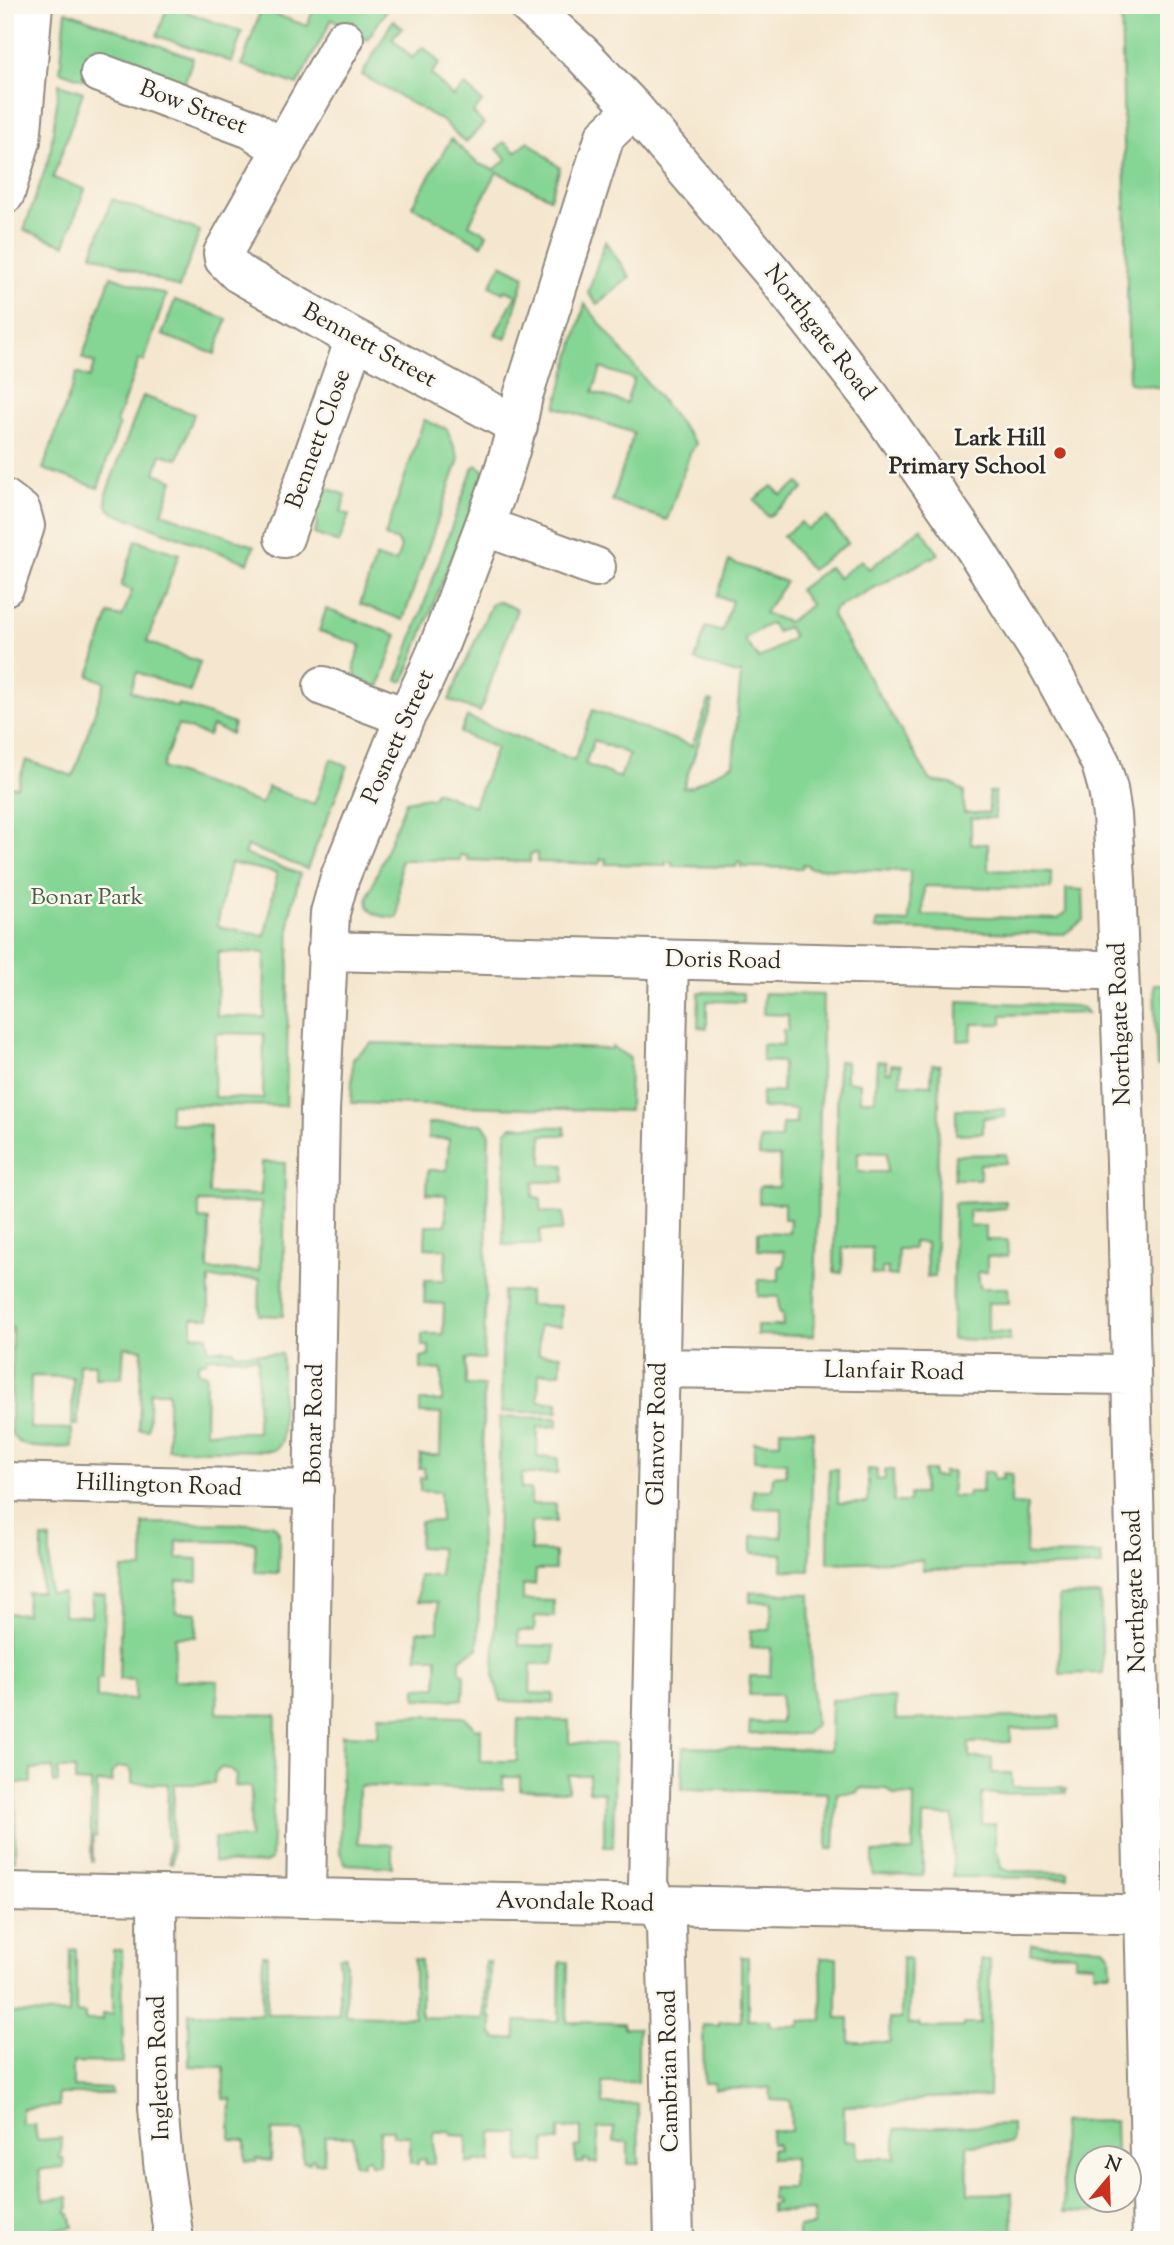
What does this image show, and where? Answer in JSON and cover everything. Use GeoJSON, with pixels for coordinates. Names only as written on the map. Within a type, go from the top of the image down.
{"type":"FeatureCollection","features":[{"type":"Feature","properties":{"kind":"street"},"geometry":{"type":"LineString","coordinates":[[5,194],[21,141],[33,5]]}},
{"type":"Feature","properties":{"kind":"street","name":"Northgate Road"},"geometry":{"type":"LineString","coordinates":[[528,5],[582,54],[634,109],[774,274],[870,398],[974,547],[1048,665],[1101,764],[1108,789],[1112,815],[1126,1188],[1129,1375],[1157,1914],[1152,2240]]}},
{"type":"Feature","properties":{"kind":"street"},"geometry":{"type":"LineString","coordinates":[[283,150],[344,39]]}},
{"type":"Feature","properties":{"kind":"street","name":"Bow Street"},"geometry":{"type":"LineString","coordinates":[[100,73],[251,129],[283,150]]}},
{"type":"Feature","properties":{"kind":"street","name":"Posnett Street"},"geometry":{"type":"LineString","coordinates":[[327,951],[334,895],[405,717],[420,692],[441,642],[504,472],[518,426],[523,396],[605,136],[634,109]]}},
{"type":"Feature","properties":{"kind":"street","name":"Bennett Street"},"geometry":{"type":"LineString","coordinates":[[283,150],[223,253],[224,259],[238,273],[518,426]]}},
{"type":"Feature","properties":{"kind":"street","name":"Bennett Close"},"geometry":{"type":"LineString","coordinates":[[284,538],[355,339]]}},
{"type":"Feature","properties":{"kind":"street"},"geometry":{"type":"LineString","coordinates":[[5,499],[21,511],[25,526],[5,586]]}},
{"type":"Feature","properties":{"kind":"street"},"geometry":{"type":"LineString","coordinates":[[484,526],[596,567]]}},
{"type":"Feature","properties":{"kind":"street"},"geometry":{"type":"LineString","coordinates":[[323,686],[405,717]]}},
{"type":"Feature","properties":{"kind":"street","name":"Doris Road"},"geometry":{"type":"LineString","coordinates":[[327,951],[1086,970],[1118,968]]}},
{"type":"Feature","properties":{"kind":"street","name":"Bonar Road"},"geometry":{"type":"LineString","coordinates":[[306,1898],[320,1116],[327,951]]}},
{"type":"Feature","properties":{"kind":"street","name":"Glanvor Road"},"geometry":{"type":"LineString","coordinates":[[658,1905],[648,1885],[669,960]]}},
{"type":"Feature","properties":{"kind":"street","name":"Llanfair Road"},"geometry":{"type":"LineString","coordinates":[[659,1368],[1129,1375]]}},
{"type":"Feature","properties":{"kind":"street","name":"Hillington Road"},"geometry":{"type":"LineString","coordinates":[[5,1482],[314,1490]]}},
{"type":"Feature","properties":{"kind":"street","name":"Avondale Road"},"geometry":{"type":"LineString","coordinates":[[5,1892],[1157,1914]]}},
{"type":"Feature","properties":{"kind":"street","name":"Ingleton Road"},"geometry":{"type":"LineString","coordinates":[[157,1895],[157,2087],[163,2162],[174,2240]]}},
{"type":"Feature","properties":{"kind":"street","name":"Cambrian Road"},"geometry":{"type":"LineString","coordinates":[[658,1905],[666,1925],[674,2240]]}},
{"type":"Feature","properties":{"kind":"green space"},"geometry":{"type":"Polygon","coordinates":[[[168,5],[242,32],[232,62],[157,36],[168,5]]]}},
{"type":"Feature","properties":{"kind":"green space"},"geometry":{"type":"Polygon","coordinates":[[[315,5],[390,5],[367,40],[332,19],[297,85],[242,65],[261,9],[307,26],[315,5]]]}},
{"type":"Feature","properties":{"kind":"green space"},"geometry":{"type":"Polygon","coordinates":[[[1121,5],[1169,5],[1169,389],[1129,383],[1121,5]]]}},
{"type":"Feature","properties":{"kind":"green space"},"geometry":{"type":"Polygon","coordinates":[[[66,11],[193,58],[183,87],[94,83],[60,71],[66,11]]]}},
{"type":"Feature","properties":{"kind":"green space"},"geometry":{"type":"Polygon","coordinates":[[[393,20],[402,28],[392,38],[412,58],[423,47],[440,63],[431,74],[453,97],[465,85],[482,102],[473,113],[484,124],[465,143],[444,122],[362,75],[393,20]]]}},
{"type":"Feature","properties":{"kind":"green space"},"geometry":{"type":"Polygon","coordinates":[[[59,84],[83,92],[53,178],[85,189],[65,245],[24,230],[50,155],[59,84]]]}},
{"type":"Feature","properties":{"kind":"green space"},"geometry":{"type":"Polygon","coordinates":[[[451,139],[477,163],[494,170],[507,159],[497,149],[504,142],[516,152],[528,141],[560,168],[550,198],[497,172],[469,224],[487,234],[482,245],[412,206],[451,139]]]}},
{"type":"Feature","properties":{"kind":"green space"},"geometry":{"type":"Polygon","coordinates":[[[112,199],[200,231],[179,288],[92,254],[112,199]]]}},
{"type":"Feature","properties":{"kind":"green space"},"geometry":{"type":"Polygon","coordinates":[[[605,241],[630,277],[597,304],[588,293],[605,241]]]}},
{"type":"Feature","properties":{"kind":"green space"},"geometry":{"type":"Polygon","coordinates":[[[501,264],[525,276],[506,339],[495,334],[516,295],[505,290],[503,293],[490,286],[501,264]]]}},
{"type":"Feature","properties":{"kind":"green space"},"geometry":{"type":"Polygon","coordinates":[[[111,276],[166,295],[144,361],[139,360],[116,423],[119,425],[98,488],[43,469],[77,373],[89,378],[95,363],[82,358],[111,276]]]}},
{"type":"Feature","properties":{"kind":"green space"},"geometry":{"type":"Polygon","coordinates":[[[175,300],[227,319],[215,354],[162,335],[175,300]]]}},
{"type":"Feature","properties":{"kind":"green space"},"geometry":{"type":"Polygon","coordinates":[[[585,304],[696,444],[690,453],[667,520],[612,501],[634,433],[556,407],[585,304]],[[601,368],[593,392],[626,403],[634,379],[601,368]]]}},
{"type":"Feature","properties":{"kind":"green space"},"geometry":{"type":"Polygon","coordinates":[[[143,396],[194,414],[178,459],[161,454],[155,473],[173,480],[162,513],[254,546],[248,563],[114,513],[107,506],[106,494],[143,396]]]}},
{"type":"Feature","properties":{"kind":"green space"},"geometry":{"type":"Polygon","coordinates":[[[424,420],[447,429],[459,459],[403,620],[360,604],[376,557],[396,561],[401,547],[397,541],[385,536],[424,420]]]}},
{"type":"Feature","properties":{"kind":"green space"},"geometry":{"type":"Polygon","coordinates":[[[477,465],[484,470],[484,474],[404,681],[398,681],[473,467],[477,465]]]}},
{"type":"Feature","properties":{"kind":"green space"},"geometry":{"type":"Polygon","coordinates":[[[799,483],[804,489],[768,517],[754,500],[772,486],[781,495],[799,483]]]}},
{"type":"Feature","properties":{"kind":"green space"},"geometry":{"type":"Polygon","coordinates":[[[318,485],[346,495],[341,512],[349,515],[339,543],[314,534],[317,521],[312,514],[318,485]]]}},
{"type":"Feature","properties":{"kind":"green space"},"geometry":{"type":"Polygon","coordinates":[[[827,517],[848,543],[811,570],[783,536],[801,522],[807,529],[827,517]]]}},
{"type":"Feature","properties":{"kind":"green space"},"geometry":{"type":"Polygon","coordinates":[[[921,528],[939,554],[834,609],[832,616],[931,781],[952,784],[964,792],[964,813],[989,813],[989,792],[995,792],[995,818],[971,818],[971,844],[988,844],[988,870],[1051,872],[1051,889],[924,886],[923,915],[1058,919],[1066,912],[1066,889],[1083,890],[1084,920],[1064,934],[876,929],[877,921],[909,922],[910,871],[809,868],[803,864],[802,868],[741,867],[738,862],[736,867],[672,866],[672,862],[666,862],[666,865],[606,864],[606,859],[600,859],[600,864],[537,862],[537,853],[530,854],[530,862],[468,860],[467,856],[460,855],[460,860],[400,860],[398,918],[380,916],[369,908],[368,896],[406,801],[428,797],[432,799],[436,791],[474,806],[496,748],[460,733],[467,717],[574,760],[593,710],[692,746],[709,701],[713,702],[683,788],[691,787],[733,764],[741,672],[736,674],[695,660],[706,627],[722,632],[732,601],[717,596],[729,561],[786,582],[764,613],[788,622],[811,605],[799,590],[829,567],[838,578],[861,560],[869,569],[921,528]],[[771,623],[744,639],[759,659],[794,637],[787,627],[777,632],[771,623]],[[594,740],[585,764],[620,778],[629,754],[594,740]]]}},
{"type":"Feature","properties":{"kind":"green space","name":"Bonar Park"},"geometry":{"type":"Polygon","coordinates":[[[136,540],[179,554],[147,642],[200,662],[190,692],[137,672],[131,691],[177,707],[179,704],[234,724],[231,734],[212,726],[208,736],[178,725],[162,768],[261,804],[268,787],[314,804],[331,759],[348,766],[307,869],[247,846],[244,854],[300,874],[290,915],[286,1106],[170,1104],[170,1123],[210,1125],[209,1194],[261,1195],[262,1162],[285,1163],[283,1316],[259,1315],[260,1279],[209,1279],[209,1318],[192,1318],[192,1335],[208,1336],[208,1349],[234,1350],[234,1353],[282,1354],[282,1441],[277,1449],[270,1451],[168,1449],[168,1392],[150,1392],[148,1430],[139,1429],[142,1349],[124,1347],[122,1378],[95,1378],[95,1364],[79,1364],[78,1425],[72,1425],[73,1377],[31,1376],[30,1428],[72,1429],[72,1447],[28,1446],[15,1439],[11,1432],[12,1327],[5,1327],[5,785],[17,787],[26,760],[73,776],[105,682],[89,676],[109,614],[122,617],[132,590],[121,586],[136,540]],[[230,863],[217,926],[265,936],[277,873],[230,863]],[[218,952],[217,1016],[264,1017],[265,953],[218,952]],[[216,1033],[214,1097],[263,1099],[264,1034],[216,1033]],[[199,1202],[199,1219],[209,1220],[208,1270],[259,1271],[261,1203],[199,1202]],[[207,1357],[207,1361],[198,1363],[198,1372],[206,1374],[205,1432],[257,1432],[258,1358],[207,1357]]]}},
{"type":"Feature","properties":{"kind":"green space"},"geometry":{"type":"Polygon","coordinates":[[[497,601],[517,609],[480,712],[449,700],[492,603],[497,601]]]}},
{"type":"Feature","properties":{"kind":"green space"},"geometry":{"type":"Polygon","coordinates":[[[326,609],[397,635],[379,687],[356,678],[354,664],[361,645],[319,631],[326,609]]]}},
{"type":"Feature","properties":{"kind":"green space"},"geometry":{"type":"Polygon","coordinates":[[[1154,984],[1169,984],[1165,987],[1166,1018],[1169,1019],[1169,1066],[1157,1066],[1154,984]]]}},
{"type":"Feature","properties":{"kind":"green space"},"geometry":{"type":"Polygon","coordinates":[[[699,992],[743,993],[743,1002],[707,1001],[707,1028],[698,1027],[699,992]]]}},
{"type":"Feature","properties":{"kind":"green space"},"geometry":{"type":"Polygon","coordinates":[[[764,993],[823,995],[814,1336],[757,1335],[757,1326],[783,1326],[782,1313],[779,1313],[779,1297],[758,1296],[758,1280],[779,1280],[779,1266],[784,1266],[784,1251],[758,1250],[758,1232],[789,1233],[790,1219],[784,1219],[784,1203],[759,1203],[759,1187],[779,1187],[780,1157],[759,1156],[760,1139],[781,1139],[782,1124],[796,1124],[796,1109],[761,1108],[762,1092],[782,1092],[783,1062],[762,1061],[762,1044],[783,1045],[783,1030],[788,1030],[788,1015],[763,1014],[764,993]]]}},
{"type":"Feature","properties":{"kind":"green space"},"geometry":{"type":"Polygon","coordinates":[[[958,1001],[1075,1006],[1083,1008],[1087,1013],[1002,1015],[1002,1024],[972,1024],[971,1040],[958,1041],[958,1001]]]}},
{"type":"Feature","properties":{"kind":"green space"},"geometry":{"type":"Polygon","coordinates":[[[372,1043],[612,1047],[630,1058],[629,1111],[351,1103],[353,1058],[372,1043]]]}},
{"type":"Feature","properties":{"kind":"green space"},"geometry":{"type":"Polygon","coordinates":[[[838,1061],[846,1062],[846,1081],[860,1083],[860,1100],[875,1100],[877,1061],[886,1062],[886,1072],[891,1072],[891,1064],[901,1065],[900,1084],[931,1085],[932,1064],[940,1065],[935,1277],[927,1277],[926,1243],[913,1242],[913,1249],[898,1249],[897,1276],[887,1275],[888,1268],[882,1268],[882,1275],[872,1274],[872,1248],[843,1248],[842,1273],[834,1272],[838,1061]],[[858,1152],[858,1172],[887,1172],[887,1153],[858,1152]]]}},
{"type":"Feature","properties":{"kind":"green space"},"geometry":{"type":"Polygon","coordinates":[[[956,1109],[1004,1109],[1005,1117],[983,1118],[983,1133],[956,1134],[956,1109]]]}},
{"type":"Feature","properties":{"kind":"green space"},"geometry":{"type":"Polygon","coordinates":[[[428,1123],[482,1124],[489,1132],[484,1359],[466,1359],[466,1385],[484,1386],[478,1649],[460,1658],[460,1673],[464,1674],[463,1700],[416,1699],[416,1688],[437,1687],[437,1657],[417,1657],[418,1631],[438,1631],[438,1602],[418,1601],[419,1576],[440,1576],[440,1548],[419,1547],[420,1522],[440,1521],[440,1492],[420,1491],[420,1478],[425,1478],[424,1468],[419,1468],[420,1455],[440,1455],[441,1414],[420,1413],[420,1401],[442,1401],[442,1370],[421,1369],[421,1357],[429,1356],[429,1346],[422,1346],[422,1334],[443,1334],[444,1304],[424,1303],[425,1280],[445,1280],[446,1249],[425,1248],[426,1225],[446,1225],[446,1195],[427,1194],[428,1170],[447,1170],[449,1139],[428,1138],[428,1123]]]}},
{"type":"Feature","properties":{"kind":"green space"},"geometry":{"type":"Polygon","coordinates":[[[512,1126],[565,1127],[565,1135],[542,1135],[542,1164],[564,1165],[564,1182],[534,1182],[533,1197],[541,1198],[541,1212],[563,1213],[562,1231],[540,1230],[540,1245],[503,1245],[506,1131],[512,1126]]]}},
{"type":"Feature","properties":{"kind":"green space"},"geometry":{"type":"Polygon","coordinates":[[[1006,1154],[1006,1163],[980,1164],[980,1179],[954,1179],[955,1155],[1006,1154]]]}},
{"type":"Feature","properties":{"kind":"green space"},"geometry":{"type":"Polygon","coordinates":[[[1006,1201],[1006,1208],[969,1211],[970,1226],[986,1226],[986,1240],[1007,1240],[1008,1256],[987,1257],[987,1272],[978,1272],[980,1288],[1008,1288],[1009,1303],[988,1303],[988,1332],[1010,1333],[1010,1341],[952,1339],[954,1203],[1006,1201]]]}},
{"type":"Feature","properties":{"kind":"green space"},"geometry":{"type":"Polygon","coordinates":[[[503,1291],[529,1292],[529,1305],[561,1306],[561,1326],[539,1326],[539,1354],[561,1355],[560,1373],[539,1373],[538,1401],[558,1402],[558,1412],[501,1412],[503,1291]]]}},
{"type":"Feature","properties":{"kind":"green space"},"geometry":{"type":"Polygon","coordinates":[[[500,1417],[558,1418],[558,1426],[538,1427],[537,1457],[558,1458],[558,1474],[522,1474],[521,1489],[531,1489],[531,1504],[556,1504],[556,1522],[531,1522],[531,1551],[555,1552],[555,1570],[536,1570],[535,1584],[523,1585],[523,1600],[554,1601],[554,1617],[535,1616],[534,1631],[518,1631],[519,1645],[554,1646],[554,1664],[531,1664],[530,1693],[553,1694],[553,1703],[501,1701],[494,1678],[500,1417]]]}},
{"type":"Feature","properties":{"kind":"green space"},"geometry":{"type":"Polygon","coordinates":[[[780,1429],[813,1430],[810,1571],[782,1570],[783,1554],[752,1553],[752,1536],[782,1537],[782,1509],[753,1508],[753,1490],[772,1490],[773,1476],[786,1475],[786,1462],[754,1460],[754,1442],[780,1443],[780,1429]]]}},
{"type":"Feature","properties":{"kind":"green space"},"geometry":{"type":"Polygon","coordinates":[[[829,1469],[838,1469],[838,1503],[868,1503],[868,1469],[877,1470],[877,1480],[885,1479],[885,1470],[893,1470],[894,1502],[909,1502],[910,1494],[923,1494],[924,1471],[933,1471],[933,1477],[943,1477],[943,1472],[953,1472],[951,1496],[967,1497],[968,1492],[982,1492],[983,1472],[993,1472],[994,1479],[1003,1479],[1003,1473],[1012,1474],[1011,1504],[1027,1505],[1026,1555],[1101,1554],[1102,1566],[923,1570],[922,1560],[828,1563],[829,1469]]]}},
{"type":"Feature","properties":{"kind":"green space"},"geometry":{"type":"Polygon","coordinates":[[[143,1523],[271,1524],[279,1533],[278,1573],[255,1572],[255,1542],[177,1541],[177,1558],[198,1559],[198,1581],[177,1581],[176,1612],[197,1613],[196,1637],[175,1637],[174,1680],[218,1681],[217,1713],[276,1715],[271,1860],[264,1864],[214,1862],[214,1838],[250,1838],[251,1787],[235,1786],[236,1775],[230,1769],[221,1768],[215,1773],[214,1784],[174,1784],[172,1863],[169,1863],[168,1784],[132,1783],[132,1773],[128,1767],[118,1767],[112,1773],[112,1782],[97,1783],[93,1861],[91,1783],[75,1782],[75,1769],[58,1769],[58,1782],[53,1783],[53,1768],[31,1769],[31,1783],[16,1783],[15,1860],[8,1860],[5,1613],[26,1614],[27,1592],[41,1592],[42,1538],[50,1539],[49,1593],[63,1593],[63,1615],[91,1616],[92,1595],[105,1595],[102,1679],[97,1679],[97,1698],[135,1700],[135,1680],[119,1679],[122,1569],[143,1569],[143,1523]]]}},
{"type":"Feature","properties":{"kind":"green space"},"geometry":{"type":"Polygon","coordinates":[[[750,1592],[810,1594],[815,1725],[806,1734],[749,1734],[750,1722],[781,1723],[781,1695],[749,1695],[750,1676],[770,1676],[771,1648],[750,1647],[751,1630],[770,1630],[772,1602],[750,1602],[750,1592]]]}},
{"type":"Feature","properties":{"kind":"green space"},"geometry":{"type":"Polygon","coordinates":[[[1100,1595],[1103,1673],[1060,1674],[1059,1596],[1100,1595]]]}},
{"type":"Feature","properties":{"kind":"green space"},"geometry":{"type":"Polygon","coordinates":[[[895,1698],[896,1720],[1059,1716],[1060,1728],[1011,1729],[1011,1742],[969,1743],[969,1758],[992,1758],[992,1773],[1011,1773],[1012,1787],[1066,1789],[1066,1793],[982,1794],[982,1824],[995,1824],[995,1852],[998,1853],[1001,1868],[1008,1871],[1068,1872],[1068,1878],[953,1877],[953,1816],[923,1816],[923,1876],[873,1875],[873,1853],[913,1851],[914,1796],[894,1795],[887,1789],[861,1788],[856,1793],[837,1793],[834,1849],[827,1849],[828,1793],[682,1789],[683,1747],[830,1750],[831,1700],[895,1698]]]}},
{"type":"Feature","properties":{"kind":"green space"},"geometry":{"type":"Polygon","coordinates":[[[379,1715],[464,1717],[476,1729],[481,1728],[481,1761],[517,1761],[518,1719],[569,1721],[569,1743],[615,1744],[613,1847],[604,1847],[604,1792],[589,1791],[589,1775],[568,1775],[568,1791],[520,1790],[520,1777],[503,1777],[503,1790],[359,1786],[358,1843],[392,1845],[392,1867],[346,1864],[340,1853],[342,1735],[378,1736],[379,1715]]]}},
{"type":"Feature","properties":{"kind":"green space"},"geometry":{"type":"Polygon","coordinates":[[[1031,1944],[1104,1947],[1110,1954],[1111,1973],[1094,1973],[1094,1964],[1075,1963],[1075,1954],[1030,1953],[1031,1944]]]}},
{"type":"Feature","properties":{"kind":"green space"},"geometry":{"type":"Polygon","coordinates":[[[76,1949],[76,2013],[85,2014],[85,2020],[102,2020],[102,2014],[113,2014],[113,1950],[122,1950],[123,2063],[73,2062],[73,2087],[111,2089],[112,2094],[58,2094],[59,2106],[22,2109],[22,2125],[35,2125],[37,2140],[61,2138],[62,2152],[59,2155],[63,2158],[64,2167],[39,2170],[43,2200],[68,2197],[67,2213],[70,2214],[73,2227],[49,2231],[50,2240],[5,2240],[5,2013],[69,2014],[70,1950],[76,1949]]]}},
{"type":"Feature","properties":{"kind":"green space"},"geometry":{"type":"Polygon","coordinates":[[[263,1955],[268,1955],[267,2014],[339,2014],[339,1957],[346,1956],[345,2015],[414,2017],[414,1959],[421,1960],[421,2017],[484,2019],[485,1961],[490,1961],[489,2018],[492,2018],[492,2034],[497,2039],[516,2038],[516,2021],[559,2021],[560,1962],[568,1962],[567,2022],[623,2023],[624,2028],[638,2028],[638,2082],[602,2083],[603,2104],[638,2104],[639,2164],[628,2164],[628,2142],[614,2142],[614,2128],[598,2128],[598,2163],[589,2163],[589,2160],[584,2159],[584,2163],[576,2163],[575,2147],[581,2146],[581,2128],[559,2129],[559,2141],[545,2141],[545,2162],[535,2162],[533,2159],[530,2162],[520,2162],[520,2133],[492,2133],[491,2162],[475,2160],[474,2163],[467,2163],[467,2136],[451,2135],[450,2131],[434,2132],[434,2164],[425,2164],[425,2159],[418,2160],[418,2164],[410,2164],[410,2136],[393,2136],[393,2130],[380,2130],[379,2165],[370,2165],[369,2159],[363,2160],[363,2165],[354,2164],[353,2136],[325,2136],[324,2162],[315,2163],[314,2159],[310,2160],[310,2163],[303,2162],[302,2131],[272,2131],[271,2161],[245,2161],[245,2140],[230,2139],[231,2099],[223,2099],[224,2067],[189,2066],[189,2013],[262,2014],[263,1955]]]}},
{"type":"Feature","properties":{"kind":"green space"},"geometry":{"type":"Polygon","coordinates":[[[741,1957],[748,1957],[748,2020],[769,2020],[770,2026],[800,2026],[800,2021],[822,2020],[821,1958],[837,1958],[837,2018],[849,2018],[849,2042],[890,2042],[889,2019],[901,2019],[902,1958],[910,1959],[908,2024],[919,2024],[920,2028],[980,2024],[981,1960],[990,1960],[989,2096],[926,2098],[904,2104],[844,2106],[844,2141],[856,2141],[857,2158],[895,2158],[895,2129],[1012,2124],[1012,2143],[967,2145],[968,2194],[1012,2193],[1013,2240],[798,2240],[798,2227],[814,2226],[814,2211],[771,2212],[771,2204],[777,2203],[776,2199],[772,2199],[772,2188],[793,2188],[793,2158],[771,2159],[771,2149],[778,2149],[777,2144],[771,2144],[771,2131],[791,2131],[790,2101],[771,2100],[770,2088],[715,2089],[714,2083],[704,2083],[703,2025],[719,2026],[719,2022],[741,2021],[741,1957]]]}},
{"type":"Feature","properties":{"kind":"green space"},"geometry":{"type":"Polygon","coordinates":[[[1115,2121],[1116,2144],[1072,2144],[1072,2212],[1064,2212],[1061,2122],[1115,2121]]]}},
{"type":"Feature","properties":{"kind":"place","name":"Lark Hill Primary School"},"geometry":{"type":"Point","coordinates":[1060,453]}}]}
